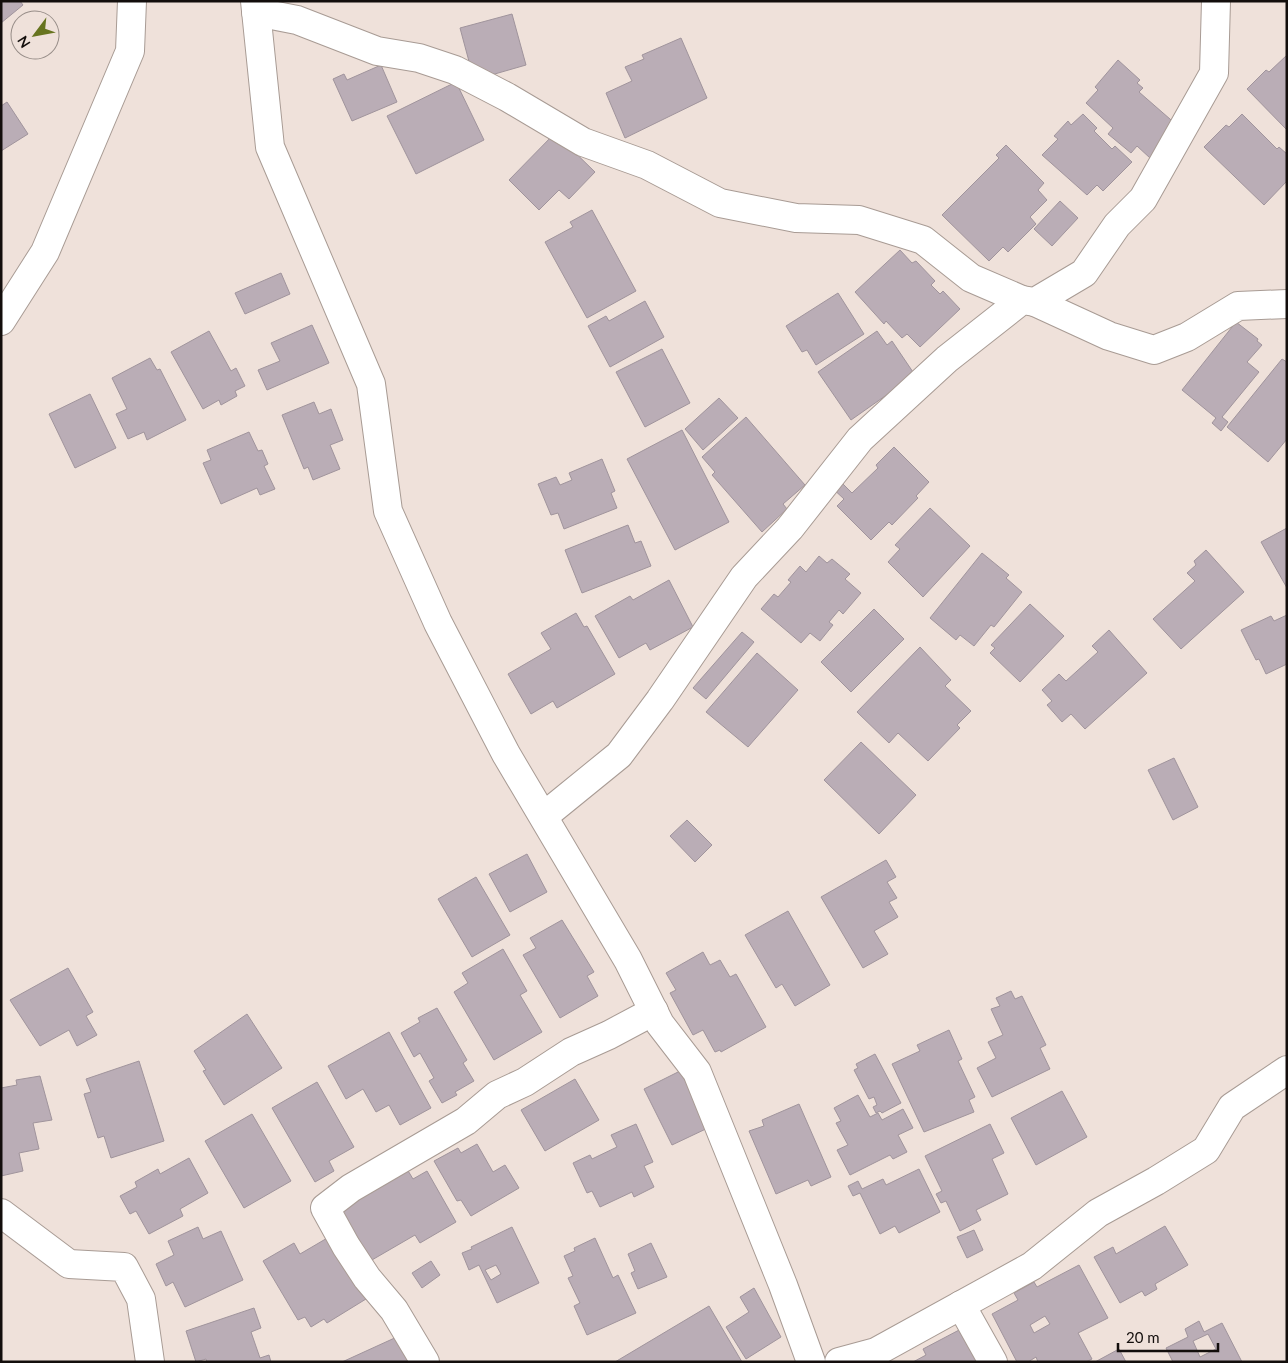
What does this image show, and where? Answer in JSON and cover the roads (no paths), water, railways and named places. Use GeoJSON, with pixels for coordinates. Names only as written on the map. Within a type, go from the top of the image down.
{"type":"FeatureCollection","features":[{"type":"Feature","properties":{"kind":"street"},"geometry":{"type":"LineString","coordinates":[[1,321],[45,252],[130,51],[132,1]]}},
{"type":"Feature","properties":{"kind":"street"},"geometry":{"type":"LineString","coordinates":[[544,816],[618,755],[660,700],[744,577],[790,528],[860,439],[946,359],[1028,301],[1084,272],[1117,225],[1143,198],[1214,73],[1216,1]]}},
{"type":"Feature","properties":{"kind":"street"},"geometry":{"type":"LineString","coordinates":[[811,1362],[783,1285],[697,1072],[660,1024],[628,960],[506,754],[438,623],[388,511],[371,384],[270,148],[256,6],[377,51],[419,58],[455,70],[507,97],[583,142],[647,165],[720,202],[796,218],[859,220],[923,240],[971,278],[1109,336],[1154,350],[1187,337],[1238,306],[1287,304]]}},
{"type":"Feature","properties":{"kind":"street"},"geometry":{"type":"LineString","coordinates":[[424,1362],[394,1310],[367,1278],[324,1208],[351,1188],[466,1122],[497,1095],[525,1082],[572,1052],[610,1035],[654,1011]]}},
{"type":"Feature","properties":{"kind":"street"},"geometry":{"type":"LineString","coordinates":[[839,1362],[876,1352],[1032,1266],[1098,1213],[1156,1181],[1206,1150],[1232,1107],[1287,1070]]}},
{"type":"Feature","properties":{"kind":"street"},"geometry":{"type":"LineString","coordinates":[[1,1213],[69,1264],[124,1267],[141,1299],[150,1362]]}},
{"type":"Feature","properties":{"kind":"street"},"geometry":{"type":"LineString","coordinates":[[961,1305],[993,1362]]}}]}
